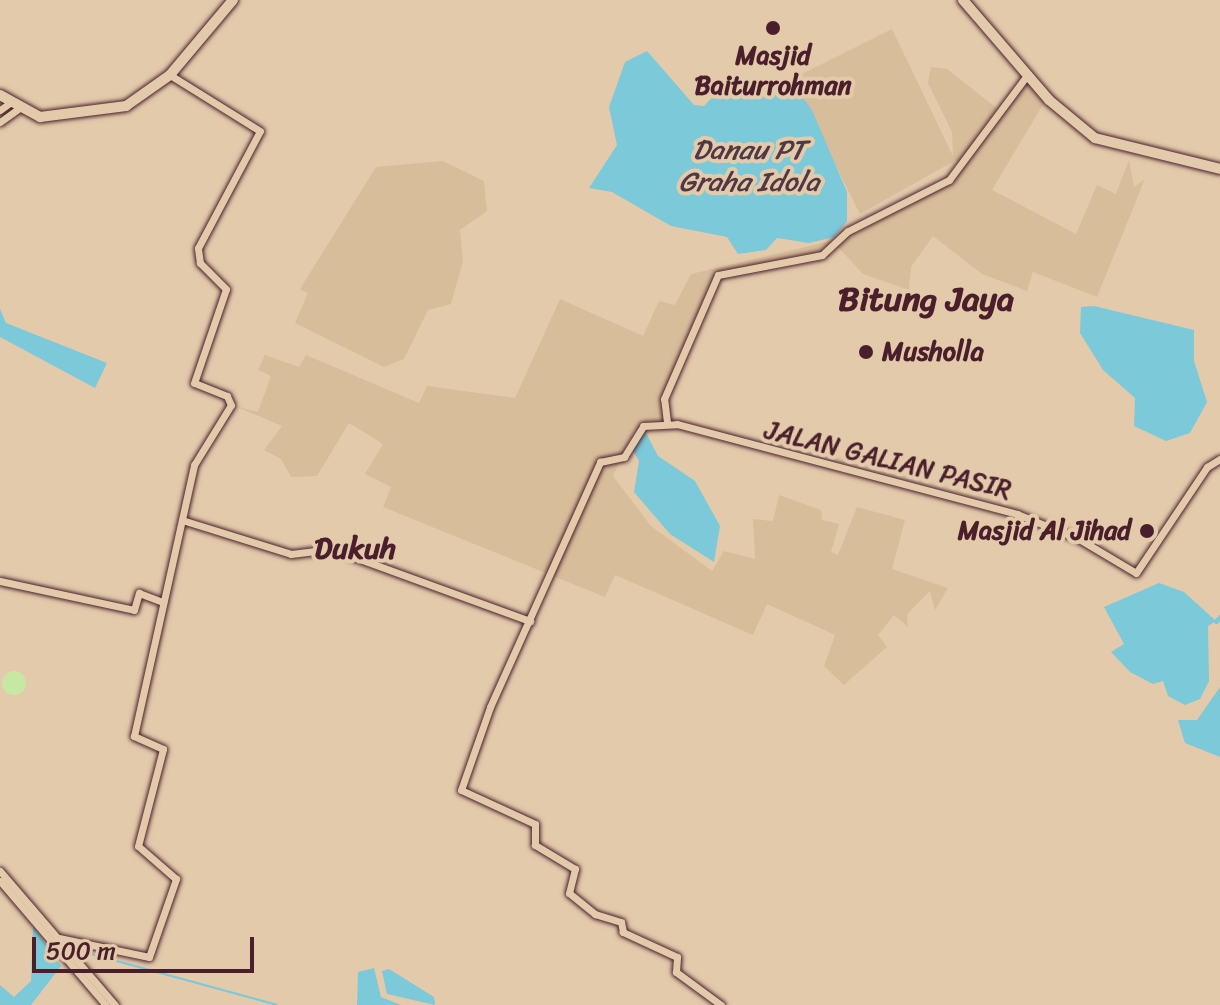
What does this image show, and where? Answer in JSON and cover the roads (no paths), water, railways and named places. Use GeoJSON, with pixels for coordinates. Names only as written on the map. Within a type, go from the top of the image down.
{"type":"FeatureCollection","features":[{"type":"Feature","properties":{"kind":"highway"},"geometry":{"type":"LineString","coordinates":[[0,95],[14,106],[50,118],[112,111],[170,75],[233,0]]}},
{"type":"Feature","properties":{"kind":"highway"},"geometry":{"type":"LineString","coordinates":[[963,0],[1028,74],[1095,138],[1220,169]]}},
{"type":"Feature","properties":{"kind":"street"},"geometry":{"type":"LineString","coordinates":[[721,1005],[676,972],[677,957],[621,931],[621,922],[595,914],[569,893],[575,869],[535,845],[535,824],[461,790],[530,621],[600,462],[624,457],[643,426],[667,422],[664,399],[718,275],[833,249],[848,231],[952,177],[1028,74]]}},
{"type":"Feature","properties":{"kind":"street"},"geometry":{"type":"LineString","coordinates":[[59,938],[149,957],[176,879],[138,846],[163,749],[134,736],[194,465],[232,400],[194,383],[226,289],[200,263],[198,248],[260,131],[170,75]]}},
{"type":"Feature","properties":{"kind":"street"},"geometry":{"type":"LineString","coordinates":[[0,110],[14,106]]}},
{"type":"Feature","properties":{"kind":"street"},"geometry":{"type":"LineString","coordinates":[[0,122],[14,106]]}},
{"type":"Feature","properties":{"kind":"street","name":"JALAN GALIAN PASIR"},"geometry":{"type":"LineString","coordinates":[[667,422],[1017,514],[1136,573],[1207,467],[1220,459]]}},
{"type":"Feature","properties":{"kind":"street"},"geometry":{"type":"LineString","coordinates":[[182,520],[291,554],[332,549],[530,621]]}},
{"type":"Feature","properties":{"kind":"street"},"geometry":{"type":"LineString","coordinates":[[0,581],[135,610],[139,593],[163,602]]}},
{"type":"Feature","properties":{"kind":"street"},"geometry":{"type":"LineString","coordinates":[[0,871],[95,986],[115,1005]]}},
{"type":"Feature","properties":{"kind":"street"},"geometry":{"type":"LineString","coordinates":[[0,881],[59,938],[106,1005]]}},
{"type":"Feature","properties":{"kind":"water","name":"Danau PT Graha Idola"},"geometry":{"type":"Polygon","coordinates":[[[647,51],[694,105],[704,106],[733,76],[766,88],[791,82],[812,110],[847,192],[847,221],[834,237],[809,243],[777,238],[766,250],[738,254],[727,237],[671,226],[612,192],[589,188],[617,145],[609,107],[625,62],[647,51]]]}},
{"type":"Feature","properties":{"kind":"water"},"geometry":{"type":"Polygon","coordinates":[[[1094,306],[1194,330],[1194,361],[1207,402],[1190,433],[1166,441],[1134,426],[1135,398],[1103,370],[1080,333],[1081,307],[1094,306]]]}},
{"type":"Feature","properties":{"kind":"water"},"geometry":{"type":"Polygon","coordinates":[[[0,309],[6,323],[107,363],[95,388],[0,337],[0,309]]]}},
{"type":"Feature","properties":{"kind":"water"},"geometry":{"type":"Polygon","coordinates":[[[645,431],[658,456],[695,481],[720,526],[714,562],[670,534],[634,492],[639,461],[633,450],[645,431]]]}},
{"type":"Feature","properties":{"kind":"water"},"geometry":{"type":"Polygon","coordinates":[[[1159,583],[1184,592],[1216,621],[1208,626],[1209,681],[1200,699],[1185,705],[1168,696],[1163,681],[1153,684],[1130,672],[1111,652],[1124,644],[1104,607],[1159,583]]]}},
{"type":"Feature","properties":{"kind":"water"},"geometry":{"type":"Polygon","coordinates":[[[1220,687],[1220,757],[1185,743],[1178,720],[1197,720],[1220,687]]]}},
{"type":"Feature","properties":{"kind":"water"},"geometry":{"type":"Polygon","coordinates":[[[33,926],[61,966],[31,1005],[0,1005],[0,985],[14,997],[31,981],[33,926]]]}},
{"type":"Feature","properties":{"kind":"water"},"geometry":{"type":"Polygon","coordinates":[[[374,968],[381,997],[401,1005],[357,1005],[358,972],[374,968]]]}},
{"type":"Feature","properties":{"kind":"water"},"geometry":{"type":"Polygon","coordinates":[[[389,969],[434,997],[435,1005],[387,994],[382,971],[389,969]]]}},
{"type":"Feature","properties":{"kind":"waterway"},"geometry":{"type":"LineString","coordinates":[[1216,621],[1220,617]]}},
{"type":"Feature","properties":{"kind":"waterway"},"geometry":{"type":"LineString","coordinates":[[80,951],[277,1005]]}},
{"type":"Feature","properties":{"kind":"place","name":"Masjid Baiturrohman"},"geometry":{"type":"Point","coordinates":[773,28]}},
{"type":"Feature","properties":{"kind":"place","name":"Musholla"},"geometry":{"type":"Point","coordinates":[866,352]}},
{"type":"Feature","properties":{"kind":"place","name":"Masjid Al Jihad"},"geometry":{"type":"Point","coordinates":[1147,531]}},
{"type":"Feature","properties":{"kind":"district","name":"Bitung Jaya"},"geometry":{"type":"Point","coordinates":[926,300]}},
{"type":"Feature","properties":{"kind":"district","name":"Dukuh"},"geometry":{"type":"Point","coordinates":[355,548]}}]}
